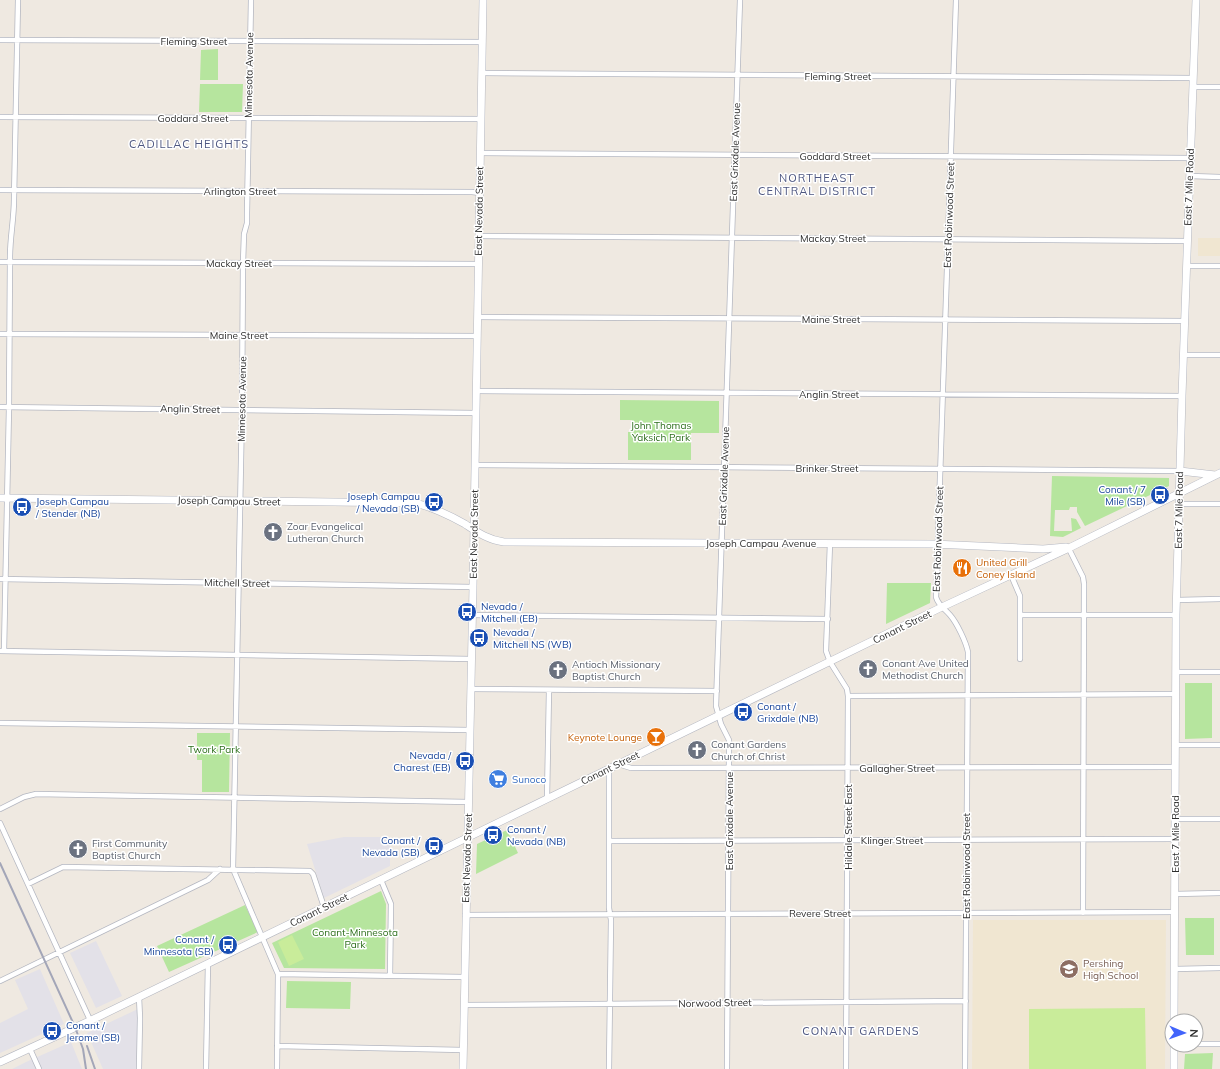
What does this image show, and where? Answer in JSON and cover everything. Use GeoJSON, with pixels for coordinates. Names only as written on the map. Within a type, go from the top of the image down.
{"type":"FeatureCollection","features":[{"type":"Feature","properties":{"kind":"street"},"geometry":{"type":"LineString","coordinates":[[18,0],[14,222],[11,234],[10,262],[9,407],[3,498],[2,651],[472,659]]}},
{"type":"Feature","properties":{"kind":"street","name":"Minnesota Avenue"},"geometry":{"type":"LineString","coordinates":[[233,869],[239,501],[242,410],[243,264],[244,234],[247,223],[251,0]]}},
{"type":"Feature","properties":{"kind":"street","name":"East Nevada Street"},"geometry":{"type":"LineString","coordinates":[[463,1069],[477,392],[483,0]]}},
{"type":"Feature","properties":{"kind":"street","name":"East Grixdale Avenue"},"geometry":{"type":"LineString","coordinates":[[727,1069],[729,740],[721,724],[716,706],[740,0]]}},
{"type":"Feature","properties":{"kind":"street","name":"East Robinwood Street"},"geometry":{"type":"LineString","coordinates":[[956,0],[936,597],[937,601],[951,616],[966,644],[968,652],[965,1069]]}},
{"type":"Feature","properties":{"kind":"street","name":"East 7 Mile Road"},"geometry":{"type":"LineString","coordinates":[[1174,1013],[1176,615],[1183,355],[1196,0]]}},
{"type":"Feature","properties":{"kind":"street","name":"Fleming Street"},"geometry":{"type":"LineString","coordinates":[[0,40],[483,42]]}},
{"type":"Feature","properties":{"kind":"street","name":"Fleming Street"},"geometry":{"type":"LineString","coordinates":[[482,73],[1193,78]]}},
{"type":"Feature","properties":{"kind":"street"},"geometry":{"type":"LineString","coordinates":[[1193,87],[1220,87]]}},
{"type":"Feature","properties":{"kind":"street","name":"Goddard Street"},"geometry":{"type":"LineString","coordinates":[[0,117],[481,119]]}},
{"type":"Feature","properties":{"kind":"street","name":"Goddard Street"},"geometry":{"type":"LineString","coordinates":[[481,153],[1190,158]]}},
{"type":"Feature","properties":{"kind":"street"},"geometry":{"type":"LineString","coordinates":[[1190,176],[1220,176]]}},
{"type":"Feature","properties":{"kind":"street","name":"Arlington Street"},"geometry":{"type":"LineString","coordinates":[[0,190],[480,193]]}},
{"type":"Feature","properties":{"kind":"street","name":"Mackay Street"},"geometry":{"type":"LineString","coordinates":[[479,236],[1187,241]]}},
{"type":"Feature","properties":{"kind":"street","name":"Mackay Street"},"geometry":{"type":"LineString","coordinates":[[0,262],[478,264]]}},
{"type":"Feature","properties":{"kind":"street"},"geometry":{"type":"LineString","coordinates":[[1186,266],[1220,266]]}},
{"type":"Feature","properties":{"kind":"street","name":"Maine Street"},"geometry":{"type":"LineString","coordinates":[[478,317],[1185,321]]}},
{"type":"Feature","properties":{"kind":"street","name":"Maine Street"},"geometry":{"type":"LineString","coordinates":[[0,334],[478,336]]}},
{"type":"Feature","properties":{"kind":"street"},"geometry":{"type":"LineString","coordinates":[[1183,355],[1220,355]]}},
{"type":"Feature","properties":{"kind":"street","name":"Anglin Street"},"geometry":{"type":"LineString","coordinates":[[477,392],[1182,396]]}},
{"type":"Feature","properties":{"kind":"street","name":"Anglin Street"},"geometry":{"type":"LineString","coordinates":[[0,407],[476,413]]}},
{"type":"Feature","properties":{"kind":"street","name":"Brinker Street"},"geometry":{"type":"LineString","coordinates":[[475,465],[1180,471]]}},
{"type":"Feature","properties":{"kind":"street"},"geometry":{"type":"LineString","coordinates":[[1180,471],[1218,474]]}},
{"type":"Feature","properties":{"kind":"street","name":"Conant Street"},"geometry":{"type":"LineString","coordinates":[[0,1062],[208,964],[1218,474]]}},
{"type":"Feature","properties":{"kind":"street","name":"Joseph Campau Street"},"geometry":{"type":"LineString","coordinates":[[3,498],[413,503],[423,505],[455,519]]}},
{"type":"Feature","properties":{"kind":"street"},"geometry":{"type":"LineString","coordinates":[[1179,504],[1220,504]]}},
{"type":"Feature","properties":{"kind":"street","name":"Joseph Campau Avenue"},"geometry":{"type":"LineString","coordinates":[[455,519],[474,531],[495,540],[504,542],[938,544],[1043,549],[1070,547]]}},
{"type":"Feature","properties":{"kind":"street","name":"Hildale Street East"},"geometry":{"type":"LineString","coordinates":[[830,543],[826,652],[830,662],[847,689],[848,696],[846,1069]]}},
{"type":"Feature","properties":{"kind":"street"},"geometry":{"type":"LineString","coordinates":[[1070,547],[1084,580],[1083,912]]}},
{"type":"Feature","properties":{"kind":"street"},"geometry":{"type":"LineString","coordinates":[[1011,574],[1020,596],[1020,659]]}},
{"type":"Feature","properties":{"kind":"street","name":"Mitchell Street"},"geometry":{"type":"LineString","coordinates":[[3,579],[473,588]]}},
{"type":"Feature","properties":{"kind":"street"},"geometry":{"type":"LineString","coordinates":[[1177,600],[1220,599]]}},
{"type":"Feature","properties":{"kind":"street"},"geometry":{"type":"LineString","coordinates":[[472,615],[828,618]]}},
{"type":"Feature","properties":{"kind":"street"},"geometry":{"type":"LineString","coordinates":[[1020,615],[1176,615]]}},
{"type":"Feature","properties":{"kind":"street"},"geometry":{"type":"LineString","coordinates":[[1176,672],[1220,672]]}},
{"type":"Feature","properties":{"kind":"street"},"geometry":{"type":"LineString","coordinates":[[471,689],[717,691]]}},
{"type":"Feature","properties":{"kind":"street"},"geometry":{"type":"LineString","coordinates":[[547,799],[549,690]]}},
{"type":"Feature","properties":{"kind":"street"},"geometry":{"type":"LineString","coordinates":[[848,696],[1176,694]]}},
{"type":"Feature","properties":{"kind":"street"},"geometry":{"type":"LineString","coordinates":[[0,723],[470,730]]}},
{"type":"Feature","properties":{"kind":"street"},"geometry":{"type":"LineString","coordinates":[[1175,745],[1220,745]]}},
{"type":"Feature","properties":{"kind":"street","name":"Gallagher Street"},"geometry":{"type":"LineString","coordinates":[[618,764],[631,768],[729,769],[1175,767]]}},
{"type":"Feature","properties":{"kind":"street"},"geometry":{"type":"LineString","coordinates":[[609,769],[611,920],[609,1069]]}},
{"type":"Feature","properties":{"kind":"street"},"geometry":{"type":"LineString","coordinates":[[0,809],[24,797],[36,794],[469,802]]}},
{"type":"Feature","properties":{"kind":"street"},"geometry":{"type":"LineString","coordinates":[[1175,819],[1220,819]]}},
{"type":"Feature","properties":{"kind":"street"},"geometry":{"type":"LineString","coordinates":[[0,823],[90,1020]]}},
{"type":"Feature","properties":{"kind":"street","name":"Klinger Street"},"geometry":{"type":"LineString","coordinates":[[609,841],[1175,839]]}},
{"type":"Feature","properties":{"kind":"street"},"geometry":{"type":"LineString","coordinates":[[28,884],[63,867],[310,871],[313,874],[324,907]]}},
{"type":"Feature","properties":{"kind":"street"},"geometry":{"type":"LineString","coordinates":[[0,981],[208,880],[220,869]]}},
{"type":"Feature","properties":{"kind":"street"},"geometry":{"type":"LineString","coordinates":[[233,869],[278,974],[277,1069]]}},
{"type":"Feature","properties":{"kind":"street"},"geometry":{"type":"LineString","coordinates":[[381,880],[391,904],[390,976]]}},
{"type":"Feature","properties":{"kind":"street"},"geometry":{"type":"LineString","coordinates":[[1175,894],[1220,893]]}},
{"type":"Feature","properties":{"kind":"street","name":"Revere Street"},"geometry":{"type":"LineString","coordinates":[[465,915],[1175,912]]}},
{"type":"Feature","properties":{"kind":"street"},"geometry":{"type":"LineString","coordinates":[[206,1069],[208,964]]}},
{"type":"Feature","properties":{"kind":"street"},"geometry":{"type":"LineString","coordinates":[[1174,969],[1220,968]]}},
{"type":"Feature","properties":{"kind":"street"},"geometry":{"type":"LineString","coordinates":[[278,974],[464,977]]}},
{"type":"Feature","properties":{"kind":"street"},"geometry":{"type":"LineString","coordinates":[[139,997],[139,1069]]}},
{"type":"Feature","properties":{"kind":"street","name":"Norwood Street"},"geometry":{"type":"LineString","coordinates":[[464,1005],[966,1001]]}},
{"type":"Feature","properties":{"kind":"street"},"geometry":{"type":"LineString","coordinates":[[1204,1044],[1220,1044]]}},
{"type":"Feature","properties":{"kind":"street"},"geometry":{"type":"LineString","coordinates":[[277,1046],[463,1050]]}},
{"type":"Feature","properties":{"kind":"street"},"geometry":{"type":"LineString","coordinates":[[30,1048],[39,1069]]}},
{"type":"Feature","properties":{"kind":"street"},"geometry":{"type":"LineString","coordinates":[[1174,1053],[1174,1069]]}},
{"type":"Feature","properties":{"kind":"shaded area"},"geometry":{"type":"Polygon","coordinates":[[[1198,238],[1220,238],[1220,256],[1198,256],[1198,238]]]}},
{"type":"Feature","properties":{"kind":"shaded area"},"geometry":{"type":"Polygon","coordinates":[[[344,837],[390,837],[390,866],[324,898],[307,844],[344,837]]]}},
{"type":"Feature","properties":{"kind":"shaded area","name":"Pershing High School"},"geometry":{"type":"Polygon","coordinates":[[[973,920],[1166,920],[1165,1013],[1164,1013],[1165,1069],[972,1069],[973,920]]]}},
{"type":"Feature","properties":{"kind":"shaded area"},"geometry":{"type":"Polygon","coordinates":[[[96,941],[122,996],[96,1008],[70,953],[96,941]]]}},
{"type":"Feature","properties":{"kind":"shaded area"},"geometry":{"type":"Polygon","coordinates":[[[40,969],[64,1024],[0,1053],[0,1023],[28,1009],[15,980],[40,969]]]}},
{"type":"Feature","properties":{"kind":"shaded area"},"geometry":{"type":"Polygon","coordinates":[[[138,1009],[136,1069],[103,1069],[87,1033],[138,1009]]]}},
{"type":"Feature","properties":{"kind":"shaded area"},"geometry":{"type":"Polygon","coordinates":[[[71,1042],[82,1069],[12,1069],[26,1062],[71,1042]]]}},
{"type":"Feature","properties":{"kind":"green space"},"geometry":{"type":"Polygon","coordinates":[[[218,49],[218,80],[200,80],[201,50],[218,49]]]}},
{"type":"Feature","properties":{"kind":"green space"},"geometry":{"type":"Polygon","coordinates":[[[200,84],[243,84],[242,112],[199,112],[200,84]]]}},
{"type":"Feature","properties":{"kind":"green space","name":"John Thomas Yaksich Park"},"geometry":{"type":"Polygon","coordinates":[[[620,400],[719,401],[719,433],[691,433],[691,460],[628,460],[628,432],[632,432],[632,420],[620,420],[620,400]]]}},
{"type":"Feature","properties":{"kind":"green space"},"geometry":{"type":"Polygon","coordinates":[[[1052,476],[1169,478],[1169,486],[1085,526],[1077,512],[1077,507],[1070,507],[1069,510],[1055,510],[1054,531],[1072,531],[1071,518],[1076,519],[1081,528],[1063,537],[1050,536],[1052,476]]]}},
{"type":"Feature","properties":{"kind":"green space"},"geometry":{"type":"Polygon","coordinates":[[[887,583],[931,583],[930,603],[886,624],[887,583]]]}},
{"type":"Feature","properties":{"kind":"green space"},"geometry":{"type":"Polygon","coordinates":[[[1185,683],[1212,683],[1212,738],[1185,739],[1185,683]]]}},
{"type":"Feature","properties":{"kind":"green space","name":"Twork Park"},"geometry":{"type":"Polygon","coordinates":[[[197,733],[230,733],[229,792],[202,792],[202,760],[197,760],[197,733]]]}},
{"type":"Feature","properties":{"kind":"green space"},"geometry":{"type":"Polygon","coordinates":[[[507,830],[518,853],[476,874],[477,844],[507,830]]]}},
{"type":"Feature","properties":{"kind":"green space","name":"Conant-Minnesota Park"},"geometry":{"type":"Polygon","coordinates":[[[381,891],[386,904],[385,969],[284,968],[272,943],[381,891]]]}},
{"type":"Feature","properties":{"kind":"green space"},"geometry":{"type":"Polygon","coordinates":[[[245,905],[258,932],[169,972],[157,946],[245,905]]]}},
{"type":"Feature","properties":{"kind":"green space"},"geometry":{"type":"Polygon","coordinates":[[[1185,918],[1214,918],[1214,955],[1186,955],[1185,918]]]}},
{"type":"Feature","properties":{"kind":"green space"},"geometry":{"type":"Polygon","coordinates":[[[292,935],[304,959],[289,966],[278,942],[292,935]]]}},
{"type":"Feature","properties":{"kind":"green space"},"geometry":{"type":"Polygon","coordinates":[[[287,981],[351,982],[350,1009],[286,1008],[287,981]]]}},
{"type":"Feature","properties":{"kind":"green space"},"geometry":{"type":"Polygon","coordinates":[[[1145,1008],[1146,1069],[1029,1069],[1029,1009],[1145,1008]]]}},
{"type":"Feature","properties":{"kind":"green space"},"geometry":{"type":"Polygon","coordinates":[[[1213,1053],[1212,1069],[1184,1069],[1185,1054],[1213,1053]]]}},
{"type":"Feature","properties":{"kind":"railway"},"geometry":{"type":"LineString","coordinates":[[0,863],[75,1027],[83,1049],[86,1069]]}},
{"type":"Feature","properties":{"kind":"railway"},"geometry":{"type":"LineString","coordinates":[[87,1046],[95,1069]]}},
{"type":"Feature","properties":{"kind":"place","name":"Conant / 7 Mile (SB)"},"geometry":{"type":"Point","coordinates":[1160,495]}},
{"type":"Feature","properties":{"kind":"place","name":"Joseph Campau / Nevada (SB)"},"geometry":{"type":"Point","coordinates":[434,502]}},
{"type":"Feature","properties":{"kind":"place","name":"Joseph Campau / Stender (NB)"},"geometry":{"type":"Point","coordinates":[22,507]}},
{"type":"Feature","properties":{"kind":"place","name":"Zoar Evangelical Lutheran Church"},"geometry":{"type":"Point","coordinates":[273,532]}},
{"type":"Feature","properties":{"kind":"place","name":"United Grill Coney Island"},"geometry":{"type":"Point","coordinates":[962,568]}},
{"type":"Feature","properties":{"kind":"place","name":"Nevada / Mitchell (EB)"},"geometry":{"type":"Point","coordinates":[467,612]}},
{"type":"Feature","properties":{"kind":"place","name":"Nevada / Mitchell NS (WB)"},"geometry":{"type":"Point","coordinates":[479,638]}},
{"type":"Feature","properties":{"kind":"place","name":"Conant Ave United Methodist Church"},"geometry":{"type":"Point","coordinates":[868,669]}},
{"type":"Feature","properties":{"kind":"place","name":"Antioch Missionary Baptist Church"},"geometry":{"type":"Point","coordinates":[558,670]}},
{"type":"Feature","properties":{"kind":"place","name":"Conant / Grixdale (NB)"},"geometry":{"type":"Point","coordinates":[743,712]}},
{"type":"Feature","properties":{"kind":"place","name":"Keynote Lounge"},"geometry":{"type":"Point","coordinates":[656,737]}},
{"type":"Feature","properties":{"kind":"place","name":"Conant Gardens Church of Christ"},"geometry":{"type":"Point","coordinates":[697,750]}},
{"type":"Feature","properties":{"kind":"place","name":"Nevada / Charest (EB)"},"geometry":{"type":"Point","coordinates":[465,761]}},
{"type":"Feature","properties":{"kind":"place","name":"Sunoco"},"geometry":{"type":"Point","coordinates":[498,779]}},
{"type":"Feature","properties":{"kind":"place","name":"Conant / Nevada (NB)"},"geometry":{"type":"Point","coordinates":[493,835]}},
{"type":"Feature","properties":{"kind":"place","name":"Conant / Nevada (SB)"},"geometry":{"type":"Point","coordinates":[434,846]}},
{"type":"Feature","properties":{"kind":"place","name":"First Community Baptist Church"},"geometry":{"type":"Point","coordinates":[78,849]}},
{"type":"Feature","properties":{"kind":"place","name":"Conant / Minnesota (SB)"},"geometry":{"type":"Point","coordinates":[228,945]}},
{"type":"Feature","properties":{"kind":"place","name":"Pershing High School"},"geometry":{"type":"Point","coordinates":[1069,969]}},
{"type":"Feature","properties":{"kind":"place","name":"Conant / Jerome (SB)"},"geometry":{"type":"Point","coordinates":[52,1031]}},
{"type":"Feature","properties":{"kind":"district","name":"CADILLAC HEIGHTS"},"geometry":{"type":"Point","coordinates":[189,144]}},
{"type":"Feature","properties":{"kind":"district","name":"NORTHEAST CENTRAL DISTRICT"},"geometry":{"type":"Point","coordinates":[817,184]}},
{"type":"Feature","properties":{"kind":"district","name":"CONANT GARDENS"},"geometry":{"type":"Point","coordinates":[861,1031]}}]}
